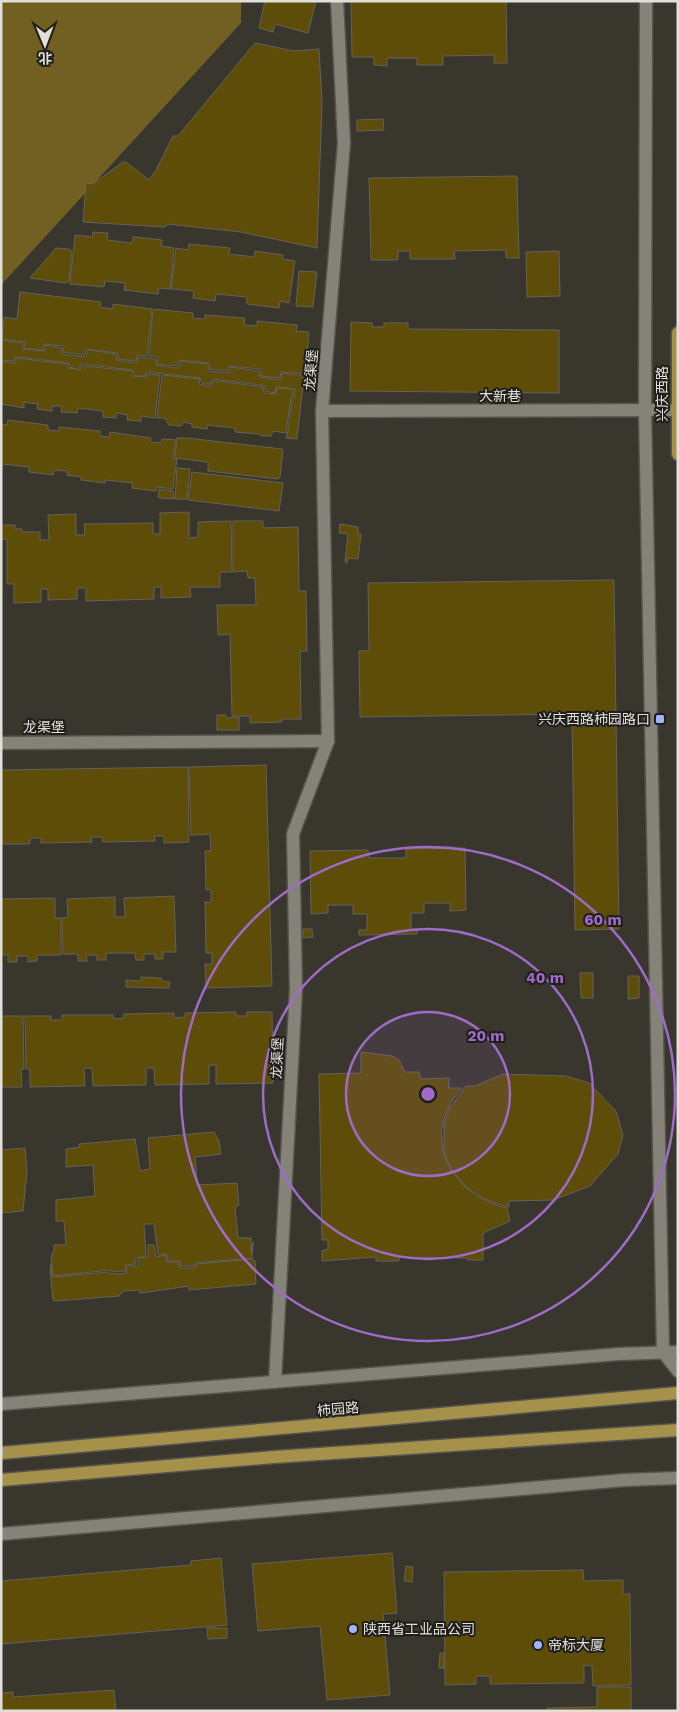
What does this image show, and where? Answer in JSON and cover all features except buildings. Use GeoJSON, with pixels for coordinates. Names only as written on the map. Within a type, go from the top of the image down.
{"type":"FeatureCollection","features":[{"type":"Feature","properties":{"kind":"main road","name":"兴庆西路"},"geometry":{"type":"LineString","coordinates":[[678,333],[678,454]]}},
{"type":"Feature","properties":{"kind":"main road","name":"柿园路"},"geometry":{"type":"LineString","coordinates":[[1,1453],[678,1393]]}},
{"type":"Feature","properties":{"kind":"main road"},"geometry":{"type":"LineString","coordinates":[[1,1480],[274,1457],[678,1430]]}},
{"type":"Feature","properties":{"kind":"street","name":"龙渠堡"},"geometry":{"type":"LineString","coordinates":[[275,1382],[296,989],[293,834],[328,741],[322,411],[344,143],[336,1]]}},
{"type":"Feature","properties":{"kind":"street"},"geometry":{"type":"LineString","coordinates":[[646,1],[645,410],[663,1352],[678,1371]]}},
{"type":"Feature","properties":{"kind":"street","name":"大新巷"},"geometry":{"type":"LineString","coordinates":[[322,411],[677,410]]}},
{"type":"Feature","properties":{"kind":"street","name":"龙渠堡"},"geometry":{"type":"LineString","coordinates":[[1,743],[328,741]]}},
{"type":"Feature","properties":{"kind":"street"},"geometry":{"type":"LineString","coordinates":[[1,1404],[620,1354],[678,1352]]}},
{"type":"Feature","properties":{"kind":"street"},"geometry":{"type":"LineString","coordinates":[[1,1534],[625,1480],[678,1478]]}},
{"type":"Feature","properties":{"kind":"shaded area"},"geometry":{"type":"Polygon","coordinates":[[[1,1],[241,1],[241,23],[1,285],[1,1]]]}},
{"type":"Feature","properties":{"kind":"place","name":"兴庆西路柿园路口"},"geometry":{"type":"Point","coordinates":[660,719]}},
{"type":"Feature","properties":{"kind":"place","name":"陕西省工业品公司"},"geometry":{"type":"Point","coordinates":[353,1629]}},
{"type":"Feature","properties":{"kind":"place","name":"帝标大厦"},"geometry":{"type":"Point","coordinates":[538,1645]}}]}
